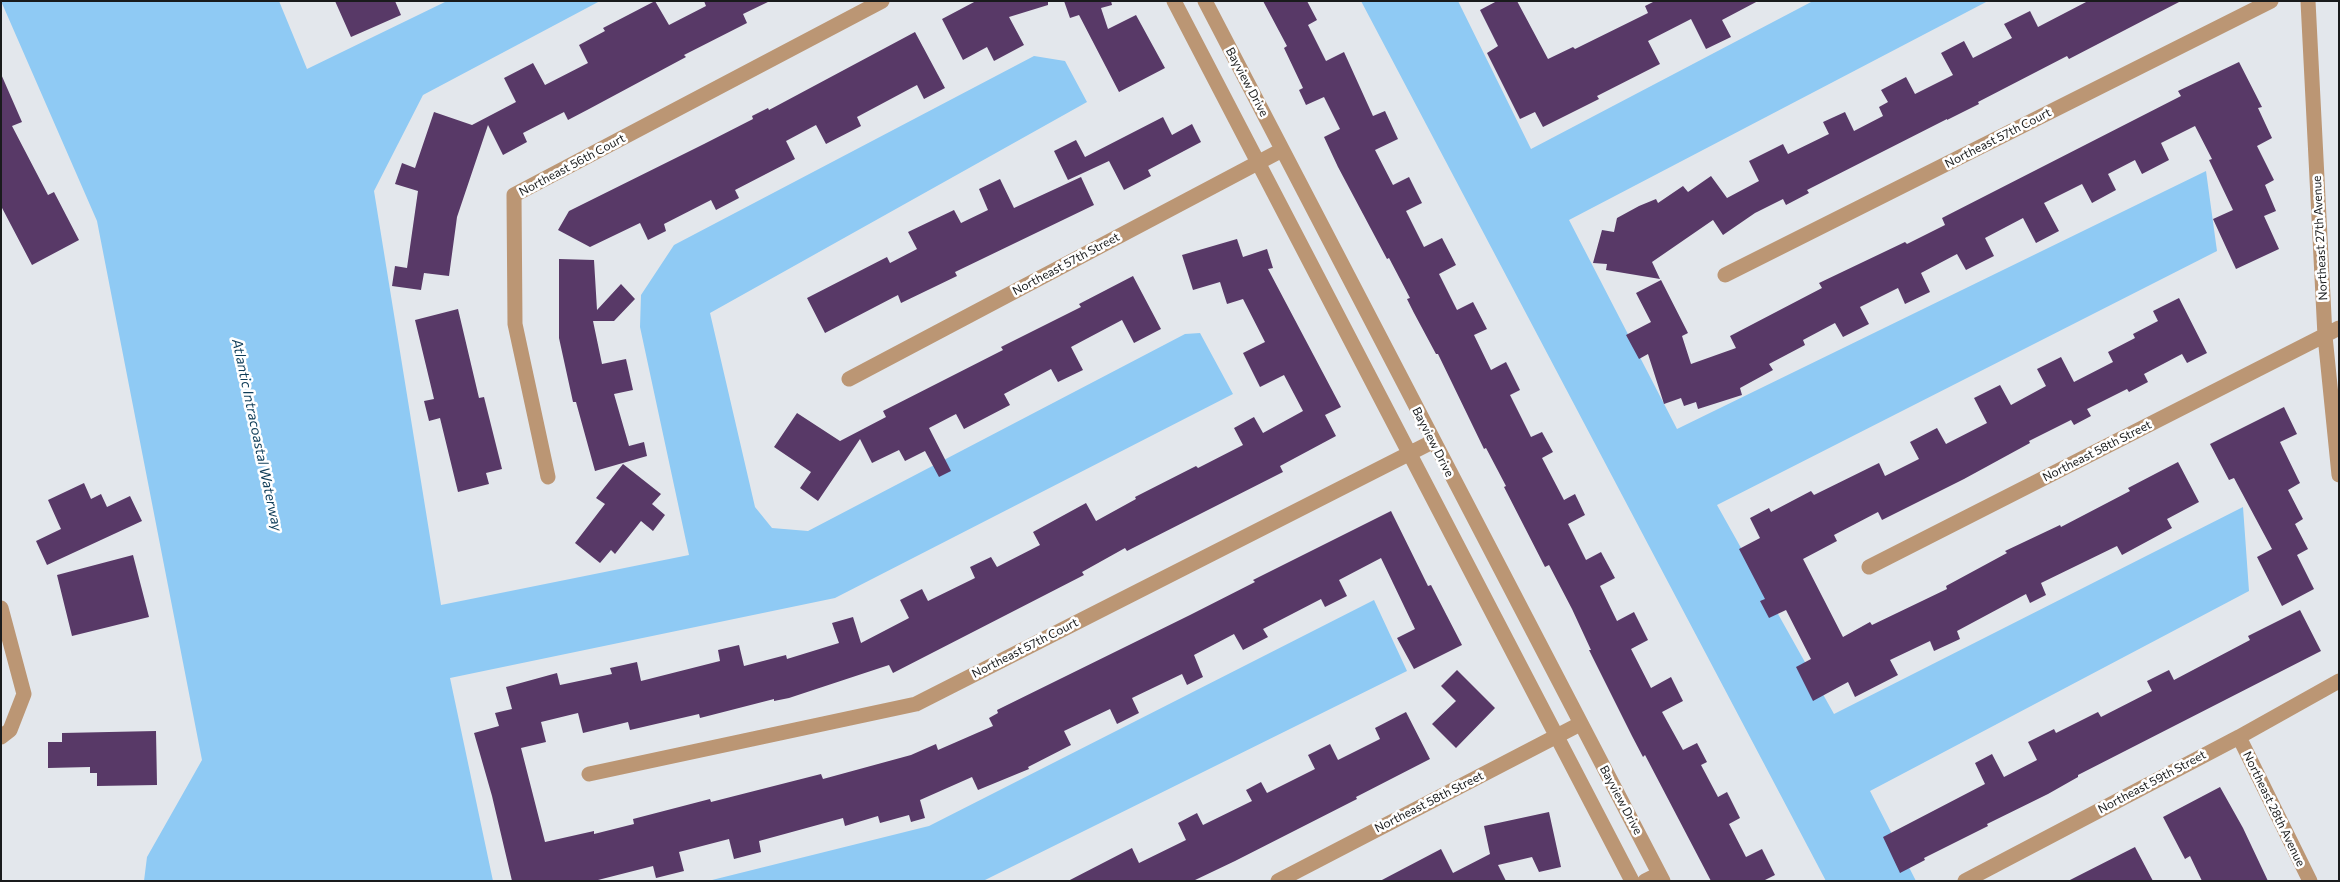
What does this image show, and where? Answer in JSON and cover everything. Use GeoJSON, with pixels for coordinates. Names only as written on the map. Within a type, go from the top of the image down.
{"type":"FeatureCollection","features":[{"type":"Feature","properties":{"kind":"street","name":"Northeast 56th Court"},"geometry":{"type":"LineString","coordinates":[[548,477],[515,324],[514,195],[882,1]]}},
{"type":"Feature","properties":{"kind":"street"},"geometry":{"type":"LineString","coordinates":[[1174,1],[1408,454],[1632,881]]}},
{"type":"Feature","properties":{"kind":"street","name":"Northeast 57th Court"},"geometry":{"type":"LineString","coordinates":[[1726,275],[2271,1]]}},
{"type":"Feature","properties":{"kind":"street","name":"Northeast 27th Avenue"},"geometry":{"type":"LineString","coordinates":[[2308,1],[2324,336],[2339,475]]}},
{"type":"Feature","properties":{"kind":"street"},"geometry":{"type":"LineString","coordinates":[[1183,18],[1206,3]]}},
{"type":"Feature","properties":{"kind":"street","name":"Bayview Drive"},"geometry":{"type":"LineString","coordinates":[[1206,3],[1432,442],[1661,877]]}},
{"type":"Feature","properties":{"kind":"street","name":"Northeast 57th Street"},"geometry":{"type":"LineString","coordinates":[[849,378],[1282,150]]}},
{"type":"Feature","properties":{"kind":"street"},"geometry":{"type":"LineString","coordinates":[[1338,318],[1363,306]]}},
{"type":"Feature","properties":{"kind":"street","name":"Northeast 58th Street"},"geometry":{"type":"LineString","coordinates":[[1869,566],[2339,328]]}},
{"type":"Feature","properties":{"kind":"street","name":"Northeast 57th Court"},"geometry":{"type":"LineString","coordinates":[[589,774],[916,704],[1432,442]]}},
{"type":"Feature","properties":{"kind":"street"},"geometry":{"type":"LineString","coordinates":[[1490,611],[1515,599]]}},
{"type":"Feature","properties":{"kind":"street"},"geometry":{"type":"LineString","coordinates":[[1,608],[24,694],[10,730],[1,737]]}},
{"type":"Feature","properties":{"kind":"street","name":"Northeast 59th Street"},"geometry":{"type":"LineString","coordinates":[[1965,881],[2238,737],[2339,681]]}},
{"type":"Feature","properties":{"kind":"street","name":"Northeast 58th Street"},"geometry":{"type":"LineString","coordinates":[[1278,881],[1580,724]]}},
{"type":"Feature","properties":{"kind":"street","name":"Northeast 28th Avenue"},"geometry":{"type":"LineString","coordinates":[[2238,737],[2310,881]]}},
{"type":"Feature","properties":{"kind":"street"},"geometry":{"type":"LineString","coordinates":[[1645,881],[1661,877]]}},
{"type":"Feature","properties":{"kind":"water","name":"Atlantic Intracoastal Waterway"},"geometry":{"type":"Polygon","coordinates":[[[1,1],[279,1],[307,69],[447,1],[600,1],[423,95],[374,191],[441,605],[689,555],[640,327],[641,295],[674,245],[1034,56],[1065,61],[1087,102],[710,313],[755,507],[772,528],[808,531],[1185,334],[1200,333],[1233,394],[835,598],[450,678],[493,881],[144,881],[147,857],[202,760],[97,221],[1,1]]]}},
{"type":"Feature","properties":{"kind":"water"},"geometry":{"type":"Polygon","coordinates":[[[1361,1],[1458,1],[1531,149],[1813,1],[1988,1],[1569,220],[1677,429],[2206,171],[2217,251],[1717,505],[1834,714],[2243,507],[2249,591],[1870,791],[1916,881],[1826,881],[1361,1]]]}},
{"type":"Feature","properties":{"kind":"water"},"geometry":{"type":"Polygon","coordinates":[[[1374,600],[1407,671],[983,881],[708,881],[929,826],[1374,600]]]}},
{"type":"Feature","properties":{"kind":"building"},"geometry":{"type":"Polygon","coordinates":[[[335,1],[395,1],[401,15],[351,37],[335,1]]]}},
{"type":"Feature","properties":{"kind":"building"},"geometry":{"type":"Polygon","coordinates":[[[655,1],[669,25],[706,6],[704,1],[770,1],[743,14],[747,23],[684,55],[686,57],[589,109],[568,120],[564,112],[523,133],[527,142],[503,155],[488,125],[457,217],[449,276],[424,273],[421,290],[392,286],[395,266],[407,268],[418,191],[395,184],[402,163],[415,168],[434,112],[472,125],[516,102],[504,78],[533,63],[545,85],[588,63],[579,45],[605,31],[603,28],[655,1]]]}},
{"type":"Feature","properties":{"kind":"building"},"geometry":{"type":"Polygon","coordinates":[[[976,1],[1048,1],[1048,5],[1009,17],[1024,45],[994,61],[987,47],[963,60],[942,19],[976,1]]]}},
{"type":"Feature","properties":{"kind":"building"},"geometry":{"type":"Polygon","coordinates":[[[1064,1],[1111,1],[1112,5],[1101,8],[1108,29],[1136,15],[1165,68],[1119,92],[1079,15],[1070,18],[1064,1]]]}},
{"type":"Feature","properties":{"kind":"building"},"geometry":{"type":"Polygon","coordinates":[[[1263,1],[1307,1],[1317,20],[1308,25],[1326,61],[1344,52],[1373,116],[1385,111],[1398,139],[1375,150],[1393,185],[1409,177],[1422,203],[1406,211],[1424,247],[1442,238],[1456,265],[1439,274],[1457,310],[1473,302],[1487,329],[1474,335],[1491,370],[1506,362],[1520,390],[1510,395],[1531,437],[1542,432],[1553,452],[1542,458],[1564,500],[1575,494],[1585,515],[1568,524],[1586,560],[1601,552],[1615,578],[1600,586],[1617,621],[1634,612],[1648,640],[1631,649],[1651,688],[1671,677],[1683,701],[1662,712],[1683,750],[1697,743],[1707,762],[1701,765],[1718,797],[1727,792],[1740,818],[1729,824],[1746,857],[1762,849],[1775,875],[1763,881],[1711,881],[1645,755],[1643,757],[1632,736],[1589,650],[1591,650],[1572,609],[1549,565],[1545,567],[1504,487],[1506,486],[1486,448],[1484,449],[1438,354],[1436,354],[1407,299],[1410,298],[1338,167],[1324,137],[1340,129],[1324,97],[1306,105],[1299,90],[1303,88],[1284,48],[1287,46],[1263,1]]]}},
{"type":"Feature","properties":{"kind":"building"},"geometry":{"type":"Polygon","coordinates":[[[1497,1],[1517,1],[1548,59],[1573,47],[1575,49],[1648,13],[1645,6],[1655,1],[1758,1],[1722,20],[1731,37],[1706,49],[1691,19],[1648,41],[1660,64],[1597,96],[1599,99],[1543,127],[1535,112],[1520,119],[1487,53],[1498,46],[1480,10],[1497,1]]]}},
{"type":"Feature","properties":{"kind":"building"},"geometry":{"type":"Polygon","coordinates":[[[2088,1],[2181,1],[2069,59],[2067,56],[1978,102],[1979,104],[1807,190],[1809,193],[1786,205],[1783,199],[1755,213],[1723,235],[1713,220],[1652,262],[1660,279],[1606,270],[1607,264],[1593,263],[1602,230],[1614,232],[1617,218],[1639,206],[1656,199],[1658,203],[1683,186],[1688,192],[1711,176],[1727,198],[1759,181],[1749,161],[1783,144],[1788,154],[1829,134],[1823,122],[1845,112],[1854,131],[1883,116],[1879,107],[1888,102],[1881,90],[1906,77],[1915,94],[1953,75],[1941,53],[1964,41],[1973,58],[2012,38],[2004,24],[2030,11],[2038,27],[2088,1]]]}},
{"type":"Feature","properties":{"kind":"building"},"geometry":{"type":"Polygon","coordinates":[[[915,32],[945,88],[924,99],[917,85],[857,117],[861,126],[826,144],[816,125],[786,141],[795,159],[735,190],[739,198],[716,210],[711,200],[664,224],[666,231],[648,240],[640,223],[590,247],[558,230],[569,211],[753,119],[752,116],[768,108],[769,110],[915,32]]]}},
{"type":"Feature","properties":{"kind":"building"},"geometry":{"type":"Polygon","coordinates":[[[2239,62],[2262,107],[2258,108],[2272,138],[2257,146],[2274,180],[2265,185],[2276,211],[2264,216],[2279,249],[2236,269],[2213,219],[2233,210],[2209,160],[2212,159],[2195,126],[2161,143],[2169,160],[2142,174],[2135,160],[2108,174],[2116,190],[2092,203],[2082,184],[2044,203],[2059,231],[2036,243],[2023,218],[1985,238],[1994,256],[1966,270],[1957,254],[1921,273],[1930,292],[1905,304],[1898,288],[1860,307],[1869,324],[1843,337],[1835,323],[1803,340],[1805,345],[1769,364],[1773,370],[1740,388],[1742,395],[1698,409],[1696,402],[1684,406],[1681,398],[1664,404],[1648,354],[1639,359],[1626,335],[1651,322],[1636,293],[1661,280],[1688,333],[1682,336],[1691,364],[1736,348],[1730,336],[1822,288],[1819,283],[1945,225],[1942,218],[2181,96],[2178,91],[2239,62]]]}},
{"type":"Feature","properties":{"kind":"building"},"geometry":{"type":"Polygon","coordinates":[[[1,74],[22,122],[12,126],[48,195],[54,192],[79,240],[32,265],[1,206],[1,74]]]}},
{"type":"Feature","properties":{"kind":"building"},"geometry":{"type":"Polygon","coordinates":[[[1163,117],[1172,135],[1192,124],[1201,142],[1148,170],[1151,176],[1124,190],[1109,161],[1068,180],[1054,151],[1076,140],[1085,157],[1163,117]]]}},
{"type":"Feature","properties":{"kind":"building"},"geometry":{"type":"Polygon","coordinates":[[[1081,177],[1094,205],[955,272],[957,276],[901,303],[898,295],[825,333],[807,298],[887,257],[890,263],[917,249],[908,232],[954,210],[961,223],[988,210],[979,189],[1000,179],[1014,208],[1081,177]]]}},
{"type":"Feature","properties":{"kind":"building"},"geometry":{"type":"Polygon","coordinates":[[[1237,239],[1243,257],[1267,249],[1273,268],[1268,269],[1341,407],[1325,415],[1336,436],[1280,466],[1283,472],[1127,551],[1125,548],[1082,572],[1084,575],[893,673],[889,665],[789,698],[774,701],[774,699],[700,718],[699,714],[630,730],[628,722],[583,733],[578,713],[541,722],[546,742],[521,748],[545,842],[594,831],[594,834],[634,824],[633,819],[710,799],[711,802],[821,774],[823,779],[911,755],[936,744],[938,750],[993,726],[989,718],[998,713],[997,710],[1190,615],[1255,582],[1253,580],[1391,511],[1428,586],[1431,585],[1462,645],[1414,669],[1397,638],[1415,629],[1381,558],[1339,580],[1347,596],[1325,607],[1321,599],[1263,629],[1268,637],[1243,650],[1234,634],[1194,655],[1203,677],[1187,685],[1182,674],[1132,698],[1139,713],[1117,724],[1110,709],[1064,731],[1071,745],[1028,767],[1029,769],[978,790],[972,777],[920,800],[925,818],[911,822],[909,815],[880,823],[878,816],[845,826],[843,818],[759,841],[761,852],[734,859],[729,839],[679,852],[684,871],[656,878],[653,866],[594,881],[512,881],[492,796],[474,733],[499,726],[495,713],[512,709],[506,687],[557,673],[560,685],[612,674],[610,668],[637,662],[641,681],[720,661],[718,650],[739,645],[744,666],[786,655],[787,659],[839,643],[832,623],[853,617],[861,643],[909,618],[900,600],[922,589],[928,601],[975,578],[970,567],[991,557],[997,567],[1040,545],[1033,532],[1086,503],[1096,521],[1136,499],[1135,497],[1243,445],[1234,428],[1254,417],[1263,433],[1303,411],[1284,375],[1260,387],[1243,353],[1265,342],[1243,299],[1227,304],[1220,282],[1193,290],[1182,255],[1237,239]]]}},
{"type":"Feature","properties":{"kind":"building"},"geometry":{"type":"Polygon","coordinates":[[[559,259],[594,260],[597,310],[621,284],[635,299],[614,321],[593,321],[602,364],[626,359],[633,390],[614,394],[629,446],[644,442],[647,456],[595,471],[576,402],[573,402],[559,338],[559,259]]]}},
{"type":"Feature","properties":{"kind":"building"},"geometry":{"type":"Polygon","coordinates":[[[1133,276],[1161,329],[1134,343],[1122,320],[1071,347],[1083,370],[1058,382],[1051,369],[1004,394],[1010,405],[964,429],[956,414],[929,428],[951,471],[939,477],[925,451],[905,461],[899,450],[872,463],[860,439],[818,501],[800,488],[811,472],[774,447],[797,413],[840,441],[886,417],[883,411],[1003,350],[1001,347],[1081,307],[1079,304],[1133,276]]]}},
{"type":"Feature","properties":{"kind":"building"},"geometry":{"type":"Polygon","coordinates":[[[2179,298],[2207,353],[2187,363],[2182,354],[2144,374],[2148,382],[2129,392],[2127,389],[2087,409],[2091,416],[2074,425],[2071,420],[2029,441],[2030,443],[1964,479],[1882,520],[1878,512],[1834,535],[1837,541],[1803,559],[1843,637],[1870,622],[1872,625],[1947,589],[1946,586],[2007,553],[2005,551],[2060,525],[2061,527],[2130,491],[2128,488],[2178,462],[2199,502],[2167,519],[2172,528],[2122,555],[2117,546],[2041,583],[2046,595],[2030,603],[2026,594],[1957,631],[1960,639],[1934,651],[1930,641],[1890,660],[1898,675],[1855,697],[1848,682],[1813,701],[1796,667],[1811,659],[1786,610],[1769,618],[1760,601],[1765,599],[1739,549],[1760,538],[1750,518],[1769,508],[1771,512],[1811,491],[1814,495],[1879,463],[1885,476],[1919,459],[1910,442],[1937,428],[1946,444],[1987,423],[1974,398],[2000,385],[2011,405],[2046,386],[2037,369],[2061,357],[2074,382],[2113,362],[2108,352],[2135,338],[2133,334],[2158,321],[2153,311],[2179,298]]]}},
{"type":"Feature","properties":{"kind":"building"},"geometry":{"type":"Polygon","coordinates":[[[458,309],[479,398],[484,397],[502,469],[486,473],[489,484],[458,492],[440,418],[429,421],[424,401],[434,399],[415,320],[458,309]]]}},
{"type":"Feature","properties":{"kind":"building"},"geometry":{"type":"Polygon","coordinates":[[[2284,407],[2297,434],[2280,442],[2300,483],[2288,490],[2303,519],[2295,524],[2308,549],[2297,555],[2314,589],[2282,606],[2257,557],[2272,549],[2234,478],[2229,480],[2210,444],[2284,407]]]}},
{"type":"Feature","properties":{"kind":"building"},"geometry":{"type":"Polygon","coordinates":[[[623,464],[661,494],[652,504],[665,515],[653,531],[641,521],[615,554],[611,550],[600,563],[575,543],[605,504],[596,498],[623,464]]]}},
{"type":"Feature","properties":{"kind":"building"},"geometry":{"type":"Polygon","coordinates":[[[84,483],[91,499],[101,494],[107,507],[130,496],[142,521],[47,565],[36,541],[61,529],[48,500],[84,483]]]}},
{"type":"Feature","properties":{"kind":"building"},"geometry":{"type":"Polygon","coordinates":[[[133,555],[149,617],[72,636],[57,575],[133,555]]]}},
{"type":"Feature","properties":{"kind":"building"},"geometry":{"type":"Polygon","coordinates":[[[2300,610],[2321,651],[2078,775],[2078,777],[2048,794],[1987,824],[1988,826],[1924,858],[1925,860],[1900,873],[1883,837],[1985,784],[1975,763],[1992,754],[2004,777],[2037,760],[2028,742],[2054,729],[2056,733],[2098,712],[2101,717],[2152,691],[2147,681],[2169,670],[2174,680],[2250,640],[2248,636],[2300,610]]]}},
{"type":"Feature","properties":{"kind":"building"},"geometry":{"type":"Polygon","coordinates":[[[1457,670],[1495,708],[1456,748],[1432,724],[1456,701],[1441,686],[1457,670]]]}},
{"type":"Feature","properties":{"kind":"building"},"geometry":{"type":"Polygon","coordinates":[[[1406,712],[1430,759],[1356,797],[1357,799],[1235,861],[1193,881],[1068,881],[1132,848],[1139,863],[1186,840],[1178,823],[1197,813],[1203,825],[1252,801],[1246,790],[1261,782],[1267,793],[1315,769],[1308,755],[1330,744],[1338,760],[1380,739],[1375,728],[1406,712]]]}},
{"type":"Feature","properties":{"kind":"building"},"geometry":{"type":"Polygon","coordinates":[[[156,731],[157,785],[97,786],[97,773],[90,773],[90,767],[48,768],[48,742],[62,742],[62,733],[156,731]]]}},
{"type":"Feature","properties":{"kind":"building"},"geometry":{"type":"Polygon","coordinates":[[[2220,787],[2243,828],[2268,881],[2202,881],[2190,856],[2185,859],[2163,817],[2220,787]]]}},
{"type":"Feature","properties":{"kind":"building"},"geometry":{"type":"Polygon","coordinates":[[[1549,812],[1561,867],[1539,872],[1532,857],[1498,865],[1506,881],[1380,881],[1441,849],[1453,873],[1490,854],[1484,826],[1549,812]]]}},
{"type":"Feature","properties":{"kind":"building"},"geometry":{"type":"Polygon","coordinates":[[[2135,847],[2153,881],[2068,881],[2135,847]]]}}]}
